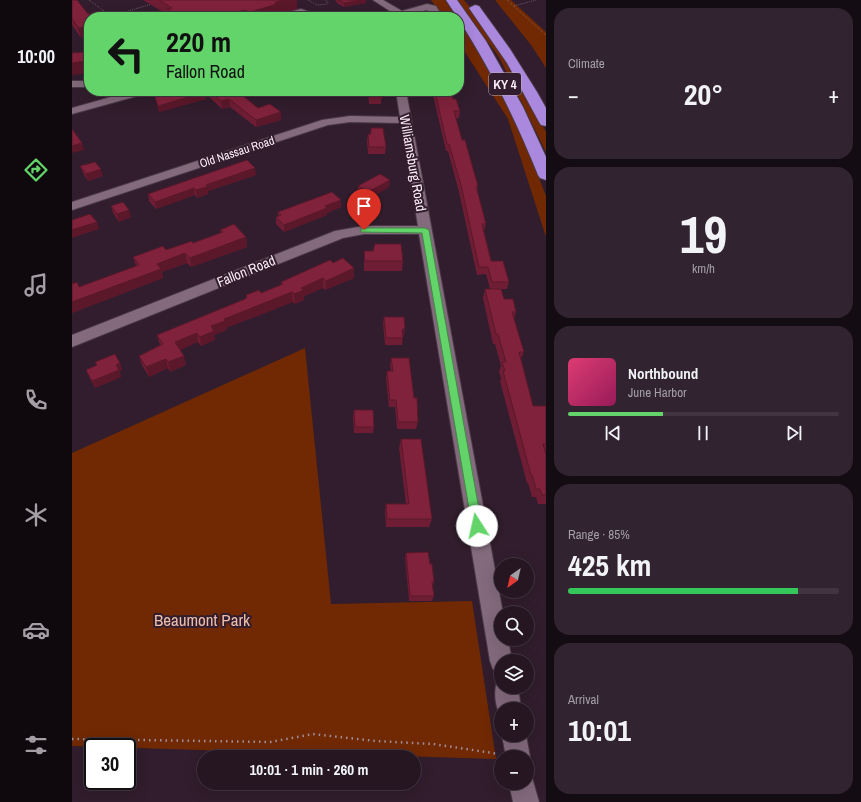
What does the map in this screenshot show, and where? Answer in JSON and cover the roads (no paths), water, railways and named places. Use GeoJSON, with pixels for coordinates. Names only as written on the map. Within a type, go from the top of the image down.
{"type":"FeatureCollection","features":[{"type":"Feature","properties":{"kind":"highway","name":"KY 4"},"geometry":{"type":"LineString","coordinates":[[451,0],[460,12]]}},
{"type":"Feature","properties":{"kind":"highway","name":"KY 4"},"geometry":{"type":"LineString","coordinates":[[468,0],[500,41],[522,77],[546,122]]}},
{"type":"Feature","properties":{"kind":"highway","name":"KY 4"},"geometry":{"type":"LineString","coordinates":[[464,18],[477,36],[503,79],[525,125],[546,175]]}},
{"type":"Feature","properties":{"kind":"street"},"geometry":{"type":"LineString","coordinates":[[377,0],[399,12]]}},
{"type":"Feature","properties":{"kind":"street"},"geometry":{"type":"LineString","coordinates":[[413,12],[427,7],[433,8],[435,11],[432,12]]}},
{"type":"Feature","properties":{"kind":"street"},"geometry":{"type":"LineString","coordinates":[[72,84],[84,84]]}},
{"type":"Feature","properties":{"kind":"street"},"geometry":{"type":"LineString","coordinates":[[72,103],[97,96]]}},
{"type":"Feature","properties":{"kind":"street"},"geometry":{"type":"LineString","coordinates":[[72,111],[126,96]]}},
{"type":"Feature","properties":{"kind":"street","name":"Williamsburg Road"},"geometry":{"type":"LineString","coordinates":[[402,96],[500,654]]}},
{"type":"Feature","properties":{"kind":"street","name":"Old Nassau Road"},"geometry":{"type":"LineString","coordinates":[[72,206],[326,122],[350,119],[405,120]]}},
{"type":"Feature","properties":{"kind":"street","name":"Fallon Road"},"geometry":{"type":"LineString","coordinates":[[72,340],[340,234],[364,230],[425,230]]}},
{"type":"Feature","properties":{"kind":"street"},"geometry":{"type":"LineString","coordinates":[[523,790],[526,802]]}},
{"type":"Feature","properties":{"kind":"park label","name":"Beaumont Park"},"geometry":{"type":"Point","coordinates":[202,619]}}]}
